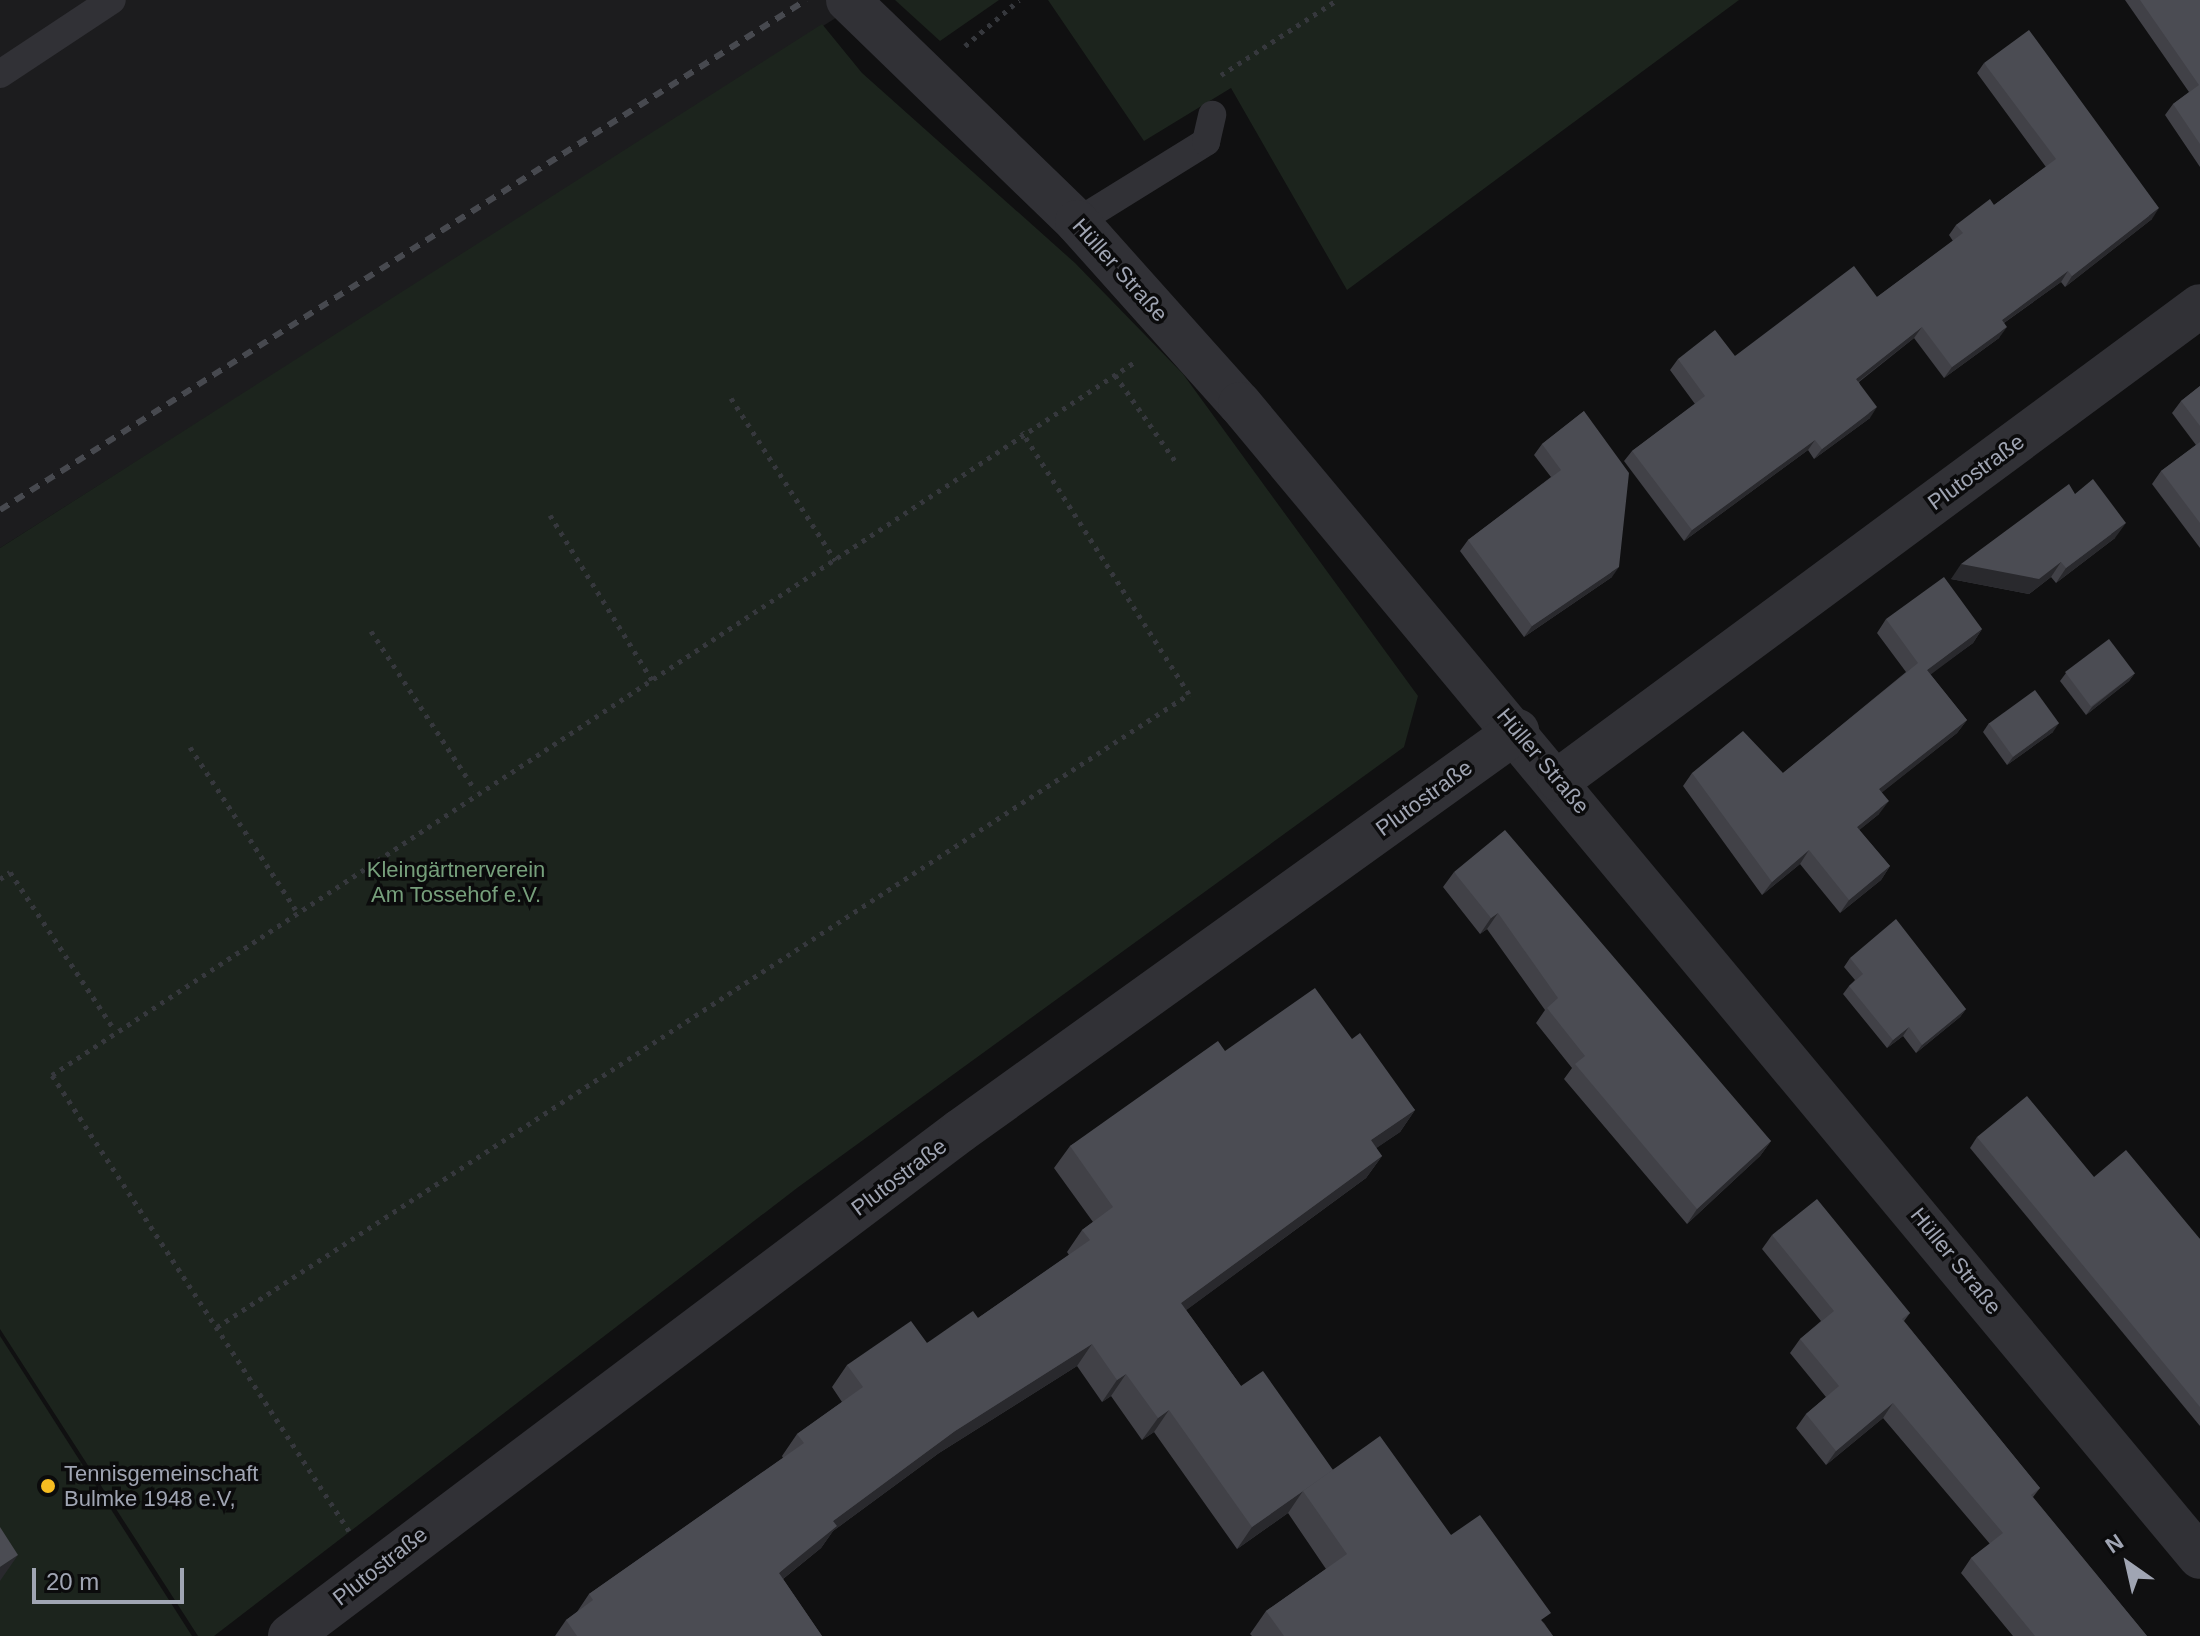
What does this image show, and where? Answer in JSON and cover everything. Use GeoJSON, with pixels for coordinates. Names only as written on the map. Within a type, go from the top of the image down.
{"type":"FeatureCollection","features":[{"type":"Feature","properties":{"kind":"street","name":"Hüller Straße"},"geometry":{"type":"LineString","coordinates":[[848,0],[1077,222],[1176,333],[1559,780],[2200,1557]]}},
{"type":"Feature","properties":{"kind":"street","name":"Plutostraße"},"geometry":{"type":"LineString","coordinates":[[1559,780],[2200,306]]}},
{"type":"Feature","properties":{"kind":"street","name":"Plutostraße"},"geometry":{"type":"LineString","coordinates":[[290,1636],[376,1568],[960,1131],[1517,731]]}},
{"type":"Feature","properties":{"kind":"lane"},"geometry":{"type":"LineString","coordinates":[[0,74],[112,0]]}},
{"type":"Feature","properties":{"kind":"lane"},"geometry":{"type":"LineString","coordinates":[[1077,222],[1206,142],[1212,115]]}},
{"type":"Feature","properties":{"kind":"path"},"geometry":{"type":"LineString","coordinates":[[931,81],[1019,0]]}},
{"type":"Feature","properties":{"kind":"path"},"geometry":{"type":"LineString","coordinates":[[1212,115],[1219,76],[1337,0]]}},
{"type":"Feature","properties":{"kind":"path"},"geometry":{"type":"LineString","coordinates":[[376,1568],[52,1075],[114,1029],[475,790],[652,680],[1022,432],[1176,333]]}},
{"type":"Feature","properties":{"kind":"path"},"geometry":{"type":"LineString","coordinates":[[1115,375],[1176,462]]}},
{"type":"Feature","properties":{"kind":"path"},"geometry":{"type":"LineString","coordinates":[[731,398],[835,560]]}},
{"type":"Feature","properties":{"kind":"path"},"geometry":{"type":"LineString","coordinates":[[217,1327],[1189,694],[1022,432]]}},
{"type":"Feature","properties":{"kind":"path"},"geometry":{"type":"LineString","coordinates":[[550,515],[652,680]]}},
{"type":"Feature","properties":{"kind":"path"},"geometry":{"type":"LineString","coordinates":[[371,631],[475,790]]}},
{"type":"Feature","properties":{"kind":"path"},"geometry":{"type":"LineString","coordinates":[[190,747],[296,910]]}},
{"type":"Feature","properties":{"kind":"path"},"geometry":{"type":"LineString","coordinates":[[0,879],[10,872],[114,1029]]}},
{"type":"Feature","properties":{"kind":"shaded area"},"geometry":{"type":"Polygon","coordinates":[[[0,0],[864,0],[0,548],[0,0]]]}},
{"type":"Feature","properties":{"kind":"green space"},"geometry":{"type":"Polygon","coordinates":[[[895,0],[999,0],[940,41],[895,0]]]}},
{"type":"Feature","properties":{"kind":"green space"},"geometry":{"type":"Polygon","coordinates":[[[1048,0],[1739,0],[1347,290],[1231,88],[1144,141],[1048,0]]]}},
{"type":"Feature","properties":{"kind":"green space","name":"Kleingärtnerverein Am Tossehof e.V."},"geometry":{"type":"Polygon","coordinates":[[[822,24],[862,73],[1075,263],[1183,374],[1418,696],[1404,747],[797,1188],[214,1636],[198,1636],[0,1329],[0,548],[822,24]]]}},
{"type":"Feature","properties":{"kind":"green space","name":"Tennisgemeinschaft Bulmke 1948 e.V,"},"geometry":{"type":"Polygon","coordinates":[[[0,1336],[192,1636],[0,1636],[0,1336]]]}},
{"type":"Feature","properties":{"kind":"building"},"geometry":{"type":"Polygon","coordinates":[[[2140,0],[2200,0],[2200,144],[2173,104],[2199,85],[2140,0]]]}},
{"type":"Feature","properties":{"kind":"building"},"geometry":{"type":"Polygon","coordinates":[[[2029,30],[2159,208],[2072,276],[2068,271],[2002,320],[2007,327],[1952,367],[1922,327],[1856,379],[1877,407],[1822,449],[1815,440],[1692,530],[1632,451],[1705,396],[1678,359],[1715,330],[1735,356],[1854,266],[1877,297],[1963,233],[1956,225],[1990,199],[1994,205],[2056,159],[1984,63],[2029,30]]]}},
{"type":"Feature","properties":{"kind":"building"},"geometry":{"type":"Polygon","coordinates":[[[2200,386],[2200,426],[2181,401],[2200,386]]]}},
{"type":"Feature","properties":{"kind":"building"},"geometry":{"type":"Polygon","coordinates":[[[1584,411],[1629,473],[1619,567],[1532,626],[1468,540],[1561,470],[1542,444],[1584,411]]]}},
{"type":"Feature","properties":{"kind":"building"},"geometry":{"type":"Polygon","coordinates":[[[2200,442],[2200,523],[2161,471],[2200,442]]]}},
{"type":"Feature","properties":{"kind":"building"},"geometry":{"type":"Polygon","coordinates":[[[2093,479],[2126,523],[2066,568],[2061,562],[2039,579],[1961,564],[2069,484],[2075,494],[2093,479]]]}},
{"type":"Feature","properties":{"kind":"building"},"geometry":{"type":"Polygon","coordinates":[[[1944,577],[1982,629],[1927,670],[1967,720],[1879,789],[1889,801],[1857,827],[1890,866],[1849,900],[1809,850],[1772,882],[1692,773],[1743,731],[1783,773],[1918,663],[1886,619],[1944,577]]]}},
{"type":"Feature","properties":{"kind":"building"},"geometry":{"type":"Polygon","coordinates":[[[2109,639],[2135,673],[2091,706],[2065,672],[2109,639]]]}},
{"type":"Feature","properties":{"kind":"building"},"geometry":{"type":"Polygon","coordinates":[[[2035,690],[2059,723],[2013,757],[1989,724],[2035,690]]]}},
{"type":"Feature","properties":{"kind":"building"},"geometry":{"type":"Polygon","coordinates":[[[1505,830],[1771,1141],[1697,1209],[1575,1064],[1585,1056],[1547,1008],[1558,998],[1498,913],[1491,918],[1454,872],[1505,830]]]}},
{"type":"Feature","properties":{"kind":"building"},"geometry":{"type":"Polygon","coordinates":[[[1896,919],[1966,1009],[1922,1045],[1909,1027],[1893,1040],[1849,986],[1863,974],[1850,958],[1896,919]]]}},
{"type":"Feature","properties":{"kind":"building"},"geometry":{"type":"Polygon","coordinates":[[[1315,988],[1352,1039],[1360,1033],[1415,1110],[1371,1140],[1382,1156],[1181,1303],[1241,1386],[1263,1371],[1333,1470],[1252,1527],[1169,1410],[1158,1418],[1126,1374],[1117,1380],[1092,1344],[955,1431],[833,1521],[837,1526],[779,1573],[822,1636],[577,1636],[566,1620],[593,1600],[589,1594],[804,1443],[797,1434],[863,1387],[847,1365],[911,1321],[927,1343],[973,1311],[978,1318],[1090,1240],[1082,1230],[1113,1207],[1070,1146],[1218,1041],[1225,1051],[1315,988]]]}},
{"type":"Feature","properties":{"kind":"building"},"geometry":{"type":"Polygon","coordinates":[[[2027,1096],[2094,1177],[2126,1150],[2200,1239],[2200,1407],[1977,1137],[2027,1096]]]}},
{"type":"Feature","properties":{"kind":"building"},"geometry":{"type":"Polygon","coordinates":[[[1817,1199],[1910,1313],[1902,1319],[2040,1488],[2031,1495],[2147,1636],[2035,1636],[1971,1558],[2003,1533],[1893,1403],[1836,1451],[1806,1414],[1839,1386],[1800,1339],[1834,1311],[1772,1235],[1817,1199]]]}},
{"type":"Feature","properties":{"kind":"building"},"geometry":{"type":"Polygon","coordinates":[[[1380,1436],[1451,1535],[1480,1515],[1551,1613],[1541,1620],[1553,1636],[1284,1636],[1266,1611],[1347,1554],[1303,1491],[1380,1436]]]}},
{"type":"Feature","properties":{"kind":"building"},"geometry":{"type":"Polygon","coordinates":[[[0,1527],[18,1555],[0,1567],[0,1527]]]}},
{"type":"Feature","properties":{"kind":"railway"},"geometry":{"type":"LineString","coordinates":[[0,510],[806,0]]}},
{"type":"Feature","properties":{"kind":"place","name":"Tennisgemeinschaft Bulmke 1948 e.V,"},"geometry":{"type":"Point","coordinates":[48,1486]}}]}
